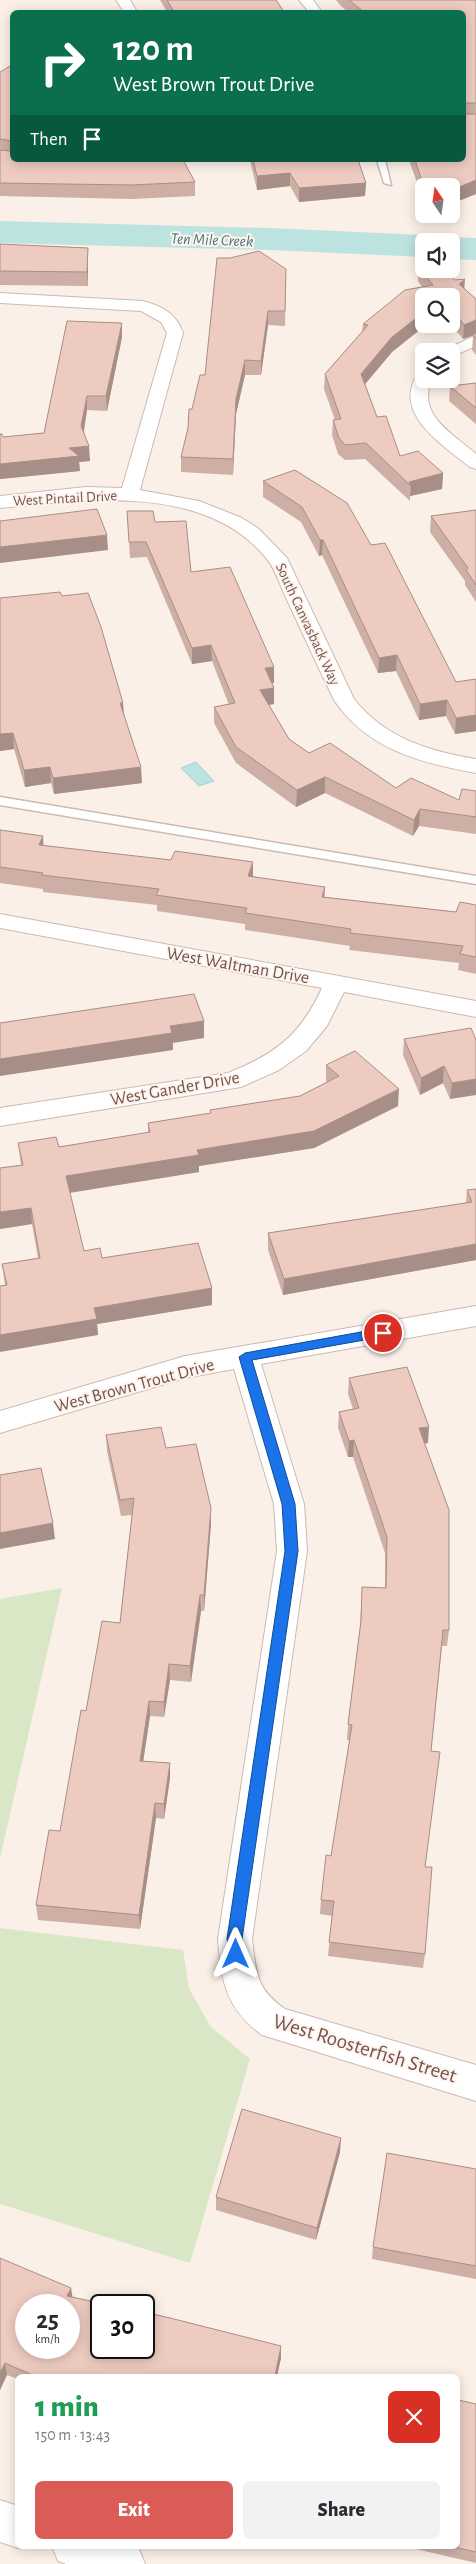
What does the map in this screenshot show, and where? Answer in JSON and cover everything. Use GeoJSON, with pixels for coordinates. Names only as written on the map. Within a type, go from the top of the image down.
{"type":"FeatureCollection","features":[{"type":"Feature","properties":{"kind":"street"},"geometry":{"type":"LineString","coordinates":[[0,298],[121,303],[143,306],[162,313],[173,322],[175,333],[130,494]]}},
{"type":"Feature","properties":{"kind":"street"},"geometry":{"type":"LineString","coordinates":[[460,348],[476,340]]}},
{"type":"Feature","properties":{"kind":"street"},"geometry":{"type":"LineString","coordinates":[[418,388],[416,398],[419,410],[476,463]]}},
{"type":"Feature","properties":{"kind":"street","name":"West Pintail Drive"},"geometry":{"type":"LineString","coordinates":[[0,502],[86,493],[130,494]]}},
{"type":"Feature","properties":{"kind":"street","name":"South Canvasback Way"},"geometry":{"type":"LineString","coordinates":[[130,494],[192,505],[235,522],[252,533],[277,558],[344,700],[355,716],[371,731],[393,744],[419,754],[476,766]]}},
{"type":"Feature","properties":{"kind":"street","name":"West Waltman Drive"},"geometry":{"type":"LineString","coordinates":[[0,921],[476,1009]]}},
{"type":"Feature","properties":{"kind":"street","name":"West Gander Drive"},"geometry":{"type":"LineString","coordinates":[[0,1117],[232,1081],[264,1069],[291,1053],[310,1034],[324,1012],[336,982]]}},
{"type":"Feature","properties":{"kind":"street","name":"West Brown Trout Drive"},"geometry":{"type":"LineString","coordinates":[[0,1422],[185,1367],[476,1316]]}},
{"type":"Feature","properties":{"kind":"street","name":"West Roosterfish Street"},"geometry":{"type":"LineString","coordinates":[[245,1357],[289,1504],[292,1551],[235,1939],[239,1984],[260,2014],[275,2023],[476,2083]]}},
{"type":"Feature","properties":{"kind":"street"},"geometry":{"type":"LineString","coordinates":[[0,2521],[15,2526]]}},
{"type":"Feature","properties":{"kind":"street"},"geometry":{"type":"LineString","coordinates":[[82,2549],[124,2564]]}},
{"type":"Feature","properties":{"kind":"lane"},"geometry":{"type":"LineString","coordinates":[[382,162],[388,183]]}},
{"type":"Feature","properties":{"kind":"lane"},"geometry":{"type":"LineString","coordinates":[[0,801],[476,880]]}},
{"type":"Feature","properties":{"kind":"green space"},"geometry":{"type":"Polygon","coordinates":[[[62,1588],[0,1858],[0,1599],[62,1588]]]}},
{"type":"Feature","properties":{"kind":"green space"},"geometry":{"type":"Polygon","coordinates":[[[0,1928],[183,1950],[189,1989],[211,2027],[250,2059],[190,2263],[0,2204],[0,1928]]]}},
{"type":"Feature","properties":{"kind":"water"},"geometry":{"type":"Polygon","coordinates":[[[196,762],[214,781],[199,786],[181,768],[196,762]]]}},
{"type":"Feature","properties":{"kind":"building"},"geometry":{"type":"Polygon","coordinates":[[[167,0],[276,0],[283,10],[173,10],[167,0]]]}},
{"type":"Feature","properties":{"kind":"building"},"geometry":{"type":"Polygon","coordinates":[[[349,0],[476,0],[476,103],[466,103],[466,10],[362,10],[349,0]]]}},
{"type":"Feature","properties":{"kind":"building"},"geometry":{"type":"Polygon","coordinates":[[[10,66],[10,141],[0,139],[0,72],[10,66]]]}},
{"type":"Feature","properties":{"kind":"building"},"geometry":{"type":"Polygon","coordinates":[[[466,114],[476,114],[476,180],[460,187],[460,178],[421,178],[416,162],[466,162],[466,114]]]}},
{"type":"Feature","properties":{"kind":"building"},"geometry":{"type":"Polygon","coordinates":[[[0,150],[10,151],[10,162],[184,162],[195,182],[131,185],[0,183],[0,150]]]}},
{"type":"Feature","properties":{"kind":"building"},"geometry":{"type":"Polygon","coordinates":[[[254,162],[359,162],[366,183],[299,188],[290,173],[257,176],[254,162]]]}},
{"type":"Feature","properties":{"kind":"building"},"geometry":{"type":"Polygon","coordinates":[[[0,244],[88,248],[87,272],[0,271],[0,244]]]}},
{"type":"Feature","properties":{"kind":"building"},"geometry":{"type":"Polygon","coordinates":[[[259,251],[286,269],[285,311],[268,311],[261,361],[245,360],[236,399],[233,459],[181,457],[188,428],[189,409],[192,409],[200,375],[205,375],[217,258],[230,258],[259,251]]]}},
{"type":"Feature","properties":{"kind":"building"},"geometry":{"type":"Polygon","coordinates":[[[427,278],[465,279],[459,284],[476,299],[476,320],[464,325],[460,320],[460,288],[416,288],[433,285],[427,278]]]}},
{"type":"Feature","properties":{"kind":"building"},"geometry":{"type":"Polygon","coordinates":[[[415,288],[415,319],[392,337],[361,374],[377,417],[386,416],[400,456],[418,451],[443,473],[409,482],[411,486],[366,443],[345,445],[339,438],[333,420],[341,419],[325,374],[368,325],[363,324],[405,290],[415,288]]]}},
{"type":"Feature","properties":{"kind":"building"},"geometry":{"type":"Polygon","coordinates":[[[67,321],[122,323],[106,396],[87,396],[81,426],[89,446],[69,448],[79,456],[0,464],[0,434],[3,437],[44,433],[67,321]]]}},
{"type":"Feature","properties":{"kind":"building"},"geometry":{"type":"Polygon","coordinates":[[[476,383],[476,408],[452,388],[460,388],[460,385],[476,383]]]}},
{"type":"Feature","properties":{"kind":"building"},"geometry":{"type":"Polygon","coordinates":[[[295,470],[347,503],[371,545],[385,543],[456,682],[476,679],[476,715],[456,718],[447,700],[420,704],[397,655],[379,658],[323,540],[320,540],[302,507],[263,481],[295,470]]]}},
{"type":"Feature","properties":{"kind":"building"},"geometry":{"type":"Polygon","coordinates":[[[97,509],[107,535],[0,547],[0,521],[97,509]]]}},
{"type":"Feature","properties":{"kind":"building"},"geometry":{"type":"Polygon","coordinates":[[[476,510],[476,585],[466,570],[468,568],[431,516],[476,510]]]}},
{"type":"Feature","properties":{"kind":"building"},"geometry":{"type":"Polygon","coordinates":[[[127,511],[153,511],[155,522],[186,521],[191,572],[230,567],[274,667],[265,668],[274,688],[260,690],[289,739],[309,753],[330,743],[396,788],[411,778],[459,800],[462,789],[476,791],[476,817],[420,809],[414,820],[325,777],[297,790],[236,747],[214,707],[235,703],[211,645],[192,648],[146,542],[129,542],[127,511]]]}},
{"type":"Feature","properties":{"kind":"building"},"geometry":{"type":"Polygon","coordinates":[[[60,592],[62,596],[88,593],[101,627],[123,703],[120,703],[141,767],[53,778],[50,767],[24,770],[13,733],[0,734],[0,598],[60,592]]]}},
{"type":"Feature","properties":{"kind":"building"},"geometry":{"type":"Polygon","coordinates":[[[0,830],[43,836],[39,845],[171,860],[175,851],[253,862],[248,876],[325,887],[322,897],[456,912],[460,902],[476,905],[476,957],[460,954],[463,946],[350,933],[351,929],[245,913],[247,908],[156,895],[159,889],[42,875],[43,873],[0,867],[0,830]]]}},
{"type":"Feature","properties":{"kind":"building"},"geometry":{"type":"Polygon","coordinates":[[[194,994],[204,1021],[170,1026],[172,1033],[0,1059],[0,1023],[194,994]]]}},
{"type":"Feature","properties":{"kind":"building"},"geometry":{"type":"Polygon","coordinates":[[[471,1028],[476,1040],[476,1079],[452,1083],[444,1066],[421,1078],[404,1039],[471,1028]]]}},
{"type":"Feature","properties":{"kind":"building"},"geometry":{"type":"Polygon","coordinates":[[[355,1051],[399,1089],[314,1131],[197,1150],[199,1155],[66,1176],[84,1251],[100,1248],[102,1258],[198,1243],[212,1288],[94,1308],[97,1319],[0,1335],[0,1286],[7,1285],[2,1264],[40,1258],[31,1208],[0,1212],[0,1168],[23,1165],[18,1143],[56,1137],[59,1147],[150,1132],[148,1123],[211,1113],[210,1110],[300,1096],[339,1076],[326,1065],[355,1051]]]}},
{"type":"Feature","properties":{"kind":"building"},"geometry":{"type":"Polygon","coordinates":[[[476,1189],[476,1244],[284,1279],[268,1233],[472,1202],[467,1190],[476,1189]]]}},
{"type":"Feature","properties":{"kind":"building"},"geometry":{"type":"Polygon","coordinates":[[[407,1367],[429,1427],[419,1428],[449,1510],[449,1630],[443,1630],[431,1751],[440,1752],[425,1867],[432,1867],[425,1954],[329,1942],[334,1901],[321,1900],[326,1855],[331,1856],[352,1725],[348,1724],[361,1621],[362,1587],[386,1588],[387,1537],[354,1440],[349,1441],[339,1412],[359,1408],[349,1378],[407,1367]]]}},
{"type":"Feature","properties":{"kind":"building"},"geometry":{"type":"Polygon","coordinates":[[[161,1427],[166,1448],[196,1444],[211,1508],[204,1595],[200,1595],[190,1666],[169,1664],[164,1702],[149,1701],[140,1761],[170,1763],[164,1804],[155,1803],[139,1915],[36,1905],[49,1830],[60,1831],[81,1710],[86,1711],[102,1621],[120,1623],[134,1498],[120,1500],[106,1435],[161,1427]]]}},
{"type":"Feature","properties":{"kind":"building"},"geometry":{"type":"Polygon","coordinates":[[[41,1468],[53,1523],[0,1533],[0,1475],[41,1468]]]}},
{"type":"Feature","properties":{"kind":"building"},"geometry":{"type":"Polygon","coordinates":[[[242,2109],[341,2138],[317,2228],[216,2197],[242,2109]]]}},
{"type":"Feature","properties":{"kind":"building"},"geometry":{"type":"Polygon","coordinates":[[[387,2153],[476,2169],[476,2266],[373,2247],[387,2153]]]}},
{"type":"Feature","properties":{"kind":"building"},"geometry":{"type":"Polygon","coordinates":[[[0,2258],[71,2288],[68,2294],[15,2294],[15,2359],[80,2359],[80,2299],[90,2301],[90,2359],[155,2359],[155,2315],[281,2346],[275,2374],[30,2374],[5,2363],[0,2373],[0,2258]]]}},
{"type":"Feature","properties":{"kind":"building"},"geometry":{"type":"Polygon","coordinates":[[[460,2400],[476,2404],[476,2552],[460,2548],[460,2400]]]}},
{"type":"Feature","properties":{"kind":"waterway","name":"Ten Mile Creek"},"geometry":{"type":"LineString","coordinates":[[0,232],[270,239],[415,246]]}},
{"type":"Feature","properties":{"kind":"waterway","name":"Ten Mile Creek"},"geometry":{"type":"LineString","coordinates":[[460,248],[476,249]]}},
{"type":"Feature","properties":{"kind":"route"},"geometry":{"type":"LineString","coordinates":[[236,1954],[235,1939],[292,1551],[289,1504],[245,1357],[383,1333]]}}]}
